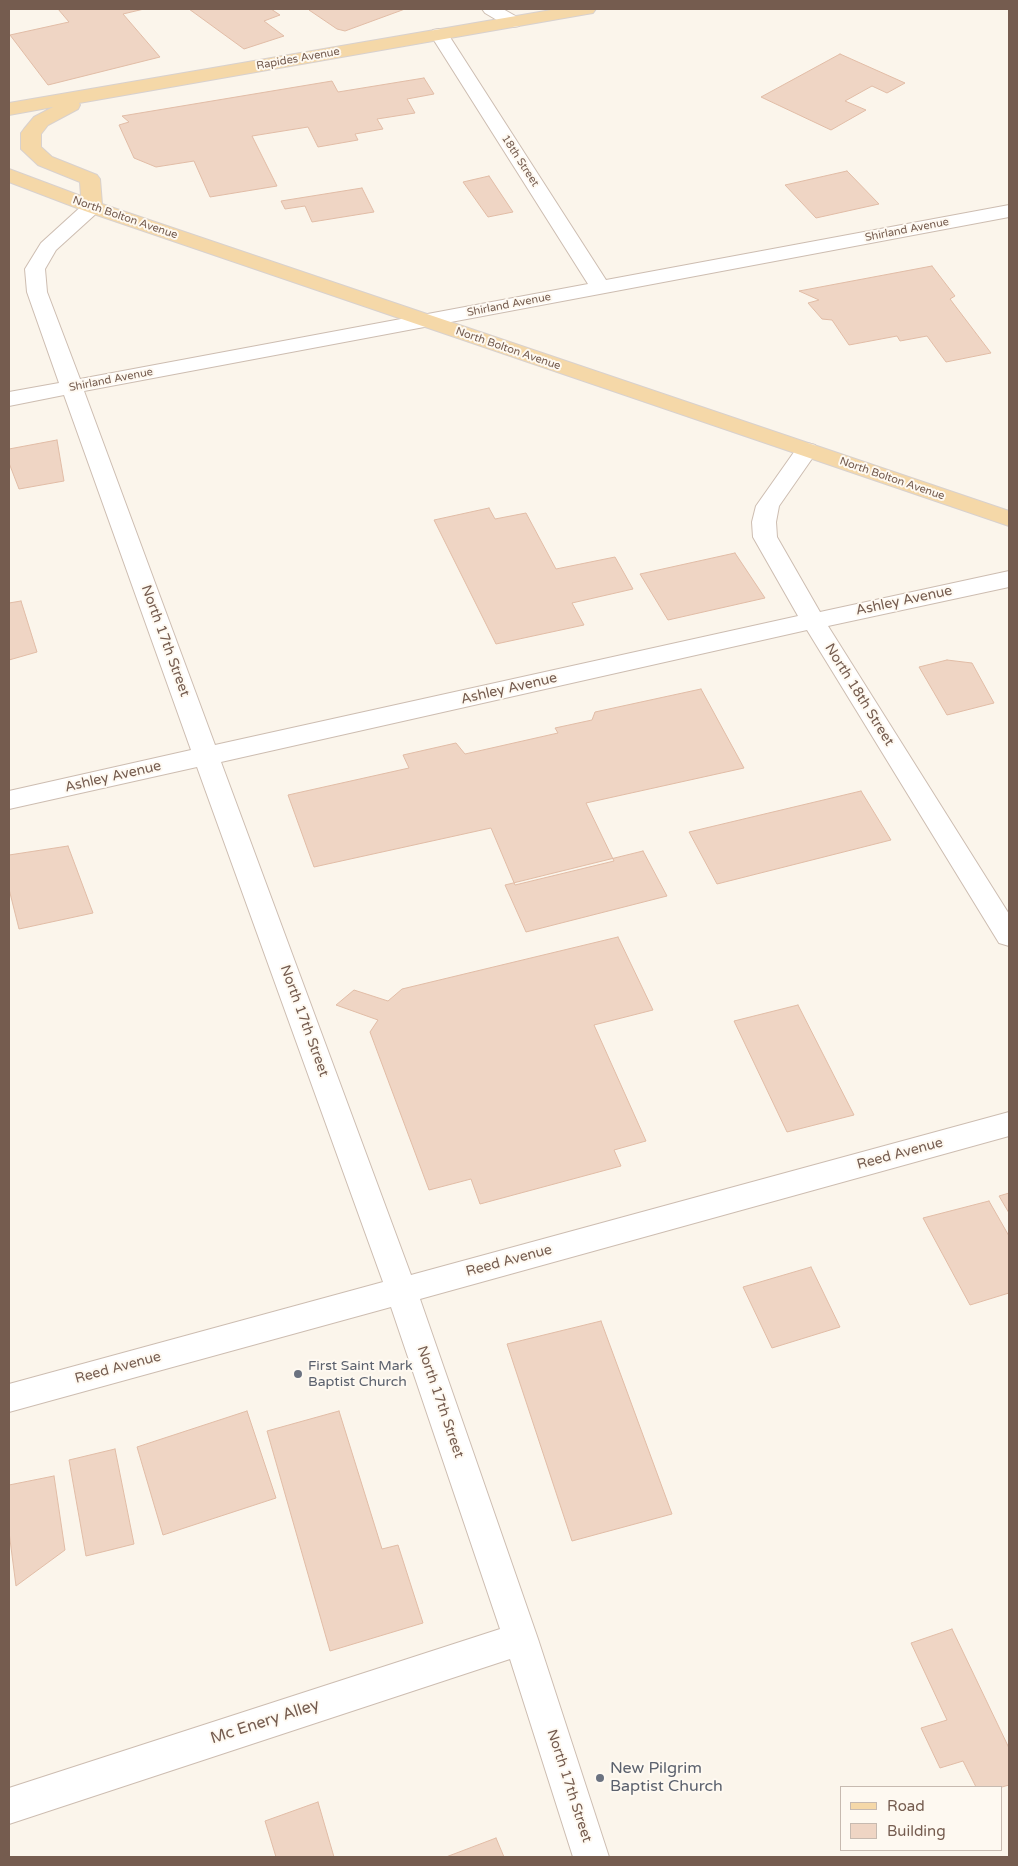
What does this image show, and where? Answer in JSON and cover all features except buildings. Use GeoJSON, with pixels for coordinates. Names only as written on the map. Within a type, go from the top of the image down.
{"type":"FeatureCollection","features":[{"type":"Feature","properties":{"kind":"main road","name":"Rapides Avenue"},"geometry":{"type":"LineString","coordinates":[[11,107],[91,95],[587,9]]}},
{"type":"Feature","properties":{"kind":"main road"},"geometry":{"type":"LineString","coordinates":[[91,95],[41,121],[31,133],[31,149],[45,161],[90,179],[92,207]]}},
{"type":"Feature","properties":{"kind":"main road","name":"North Bolton Avenue"},"geometry":{"type":"LineString","coordinates":[[9,174],[92,207],[1009,519]]}},
{"type":"Feature","properties":{"kind":"street"},"geometry":{"type":"LineString","coordinates":[[491,9],[513,22]]}},
{"type":"Feature","properties":{"kind":"street","name":"18th Street"},"geometry":{"type":"LineString","coordinates":[[439,34],[600,288]]}},
{"type":"Feature","properties":{"kind":"street","name":"North 17th Street"},"geometry":{"type":"LineString","coordinates":[[92,207],[48,247],[36,269],[37,292],[208,756],[401,1290],[521,1639],[591,1857]]}},
{"type":"Feature","properties":{"kind":"street","name":"Shirland Avenue"},"geometry":{"type":"LineString","coordinates":[[9,399],[1009,211]]}},
{"type":"Feature","properties":{"kind":"street","name":"North 18th Street"},"geometry":{"type":"LineString","coordinates":[[807,450],[768,506],[764,522],[765,537],[813,621],[1009,936]]}},
{"type":"Feature","properties":{"kind":"street","name":"Ashley Avenue"},"geometry":{"type":"LineString","coordinates":[[9,800],[1009,579]]}},
{"type":"Feature","properties":{"kind":"street","name":"Reed Avenue"},"geometry":{"type":"LineString","coordinates":[[9,1398],[1009,1124]]}},
{"type":"Feature","properties":{"kind":"street","name":"Mc Enery Alley"},"geometry":{"type":"LineString","coordinates":[[9,1806],[521,1639]]}},
{"type":"Feature","properties":{"kind":"place","name":"First Saint Mark Baptist Church"},"geometry":{"type":"Point","coordinates":[298,1374]}},
{"type":"Feature","properties":{"kind":"place","name":"New Pilgrim Baptist Church"},"geometry":{"type":"Point","coordinates":[600,1778]}}]}
